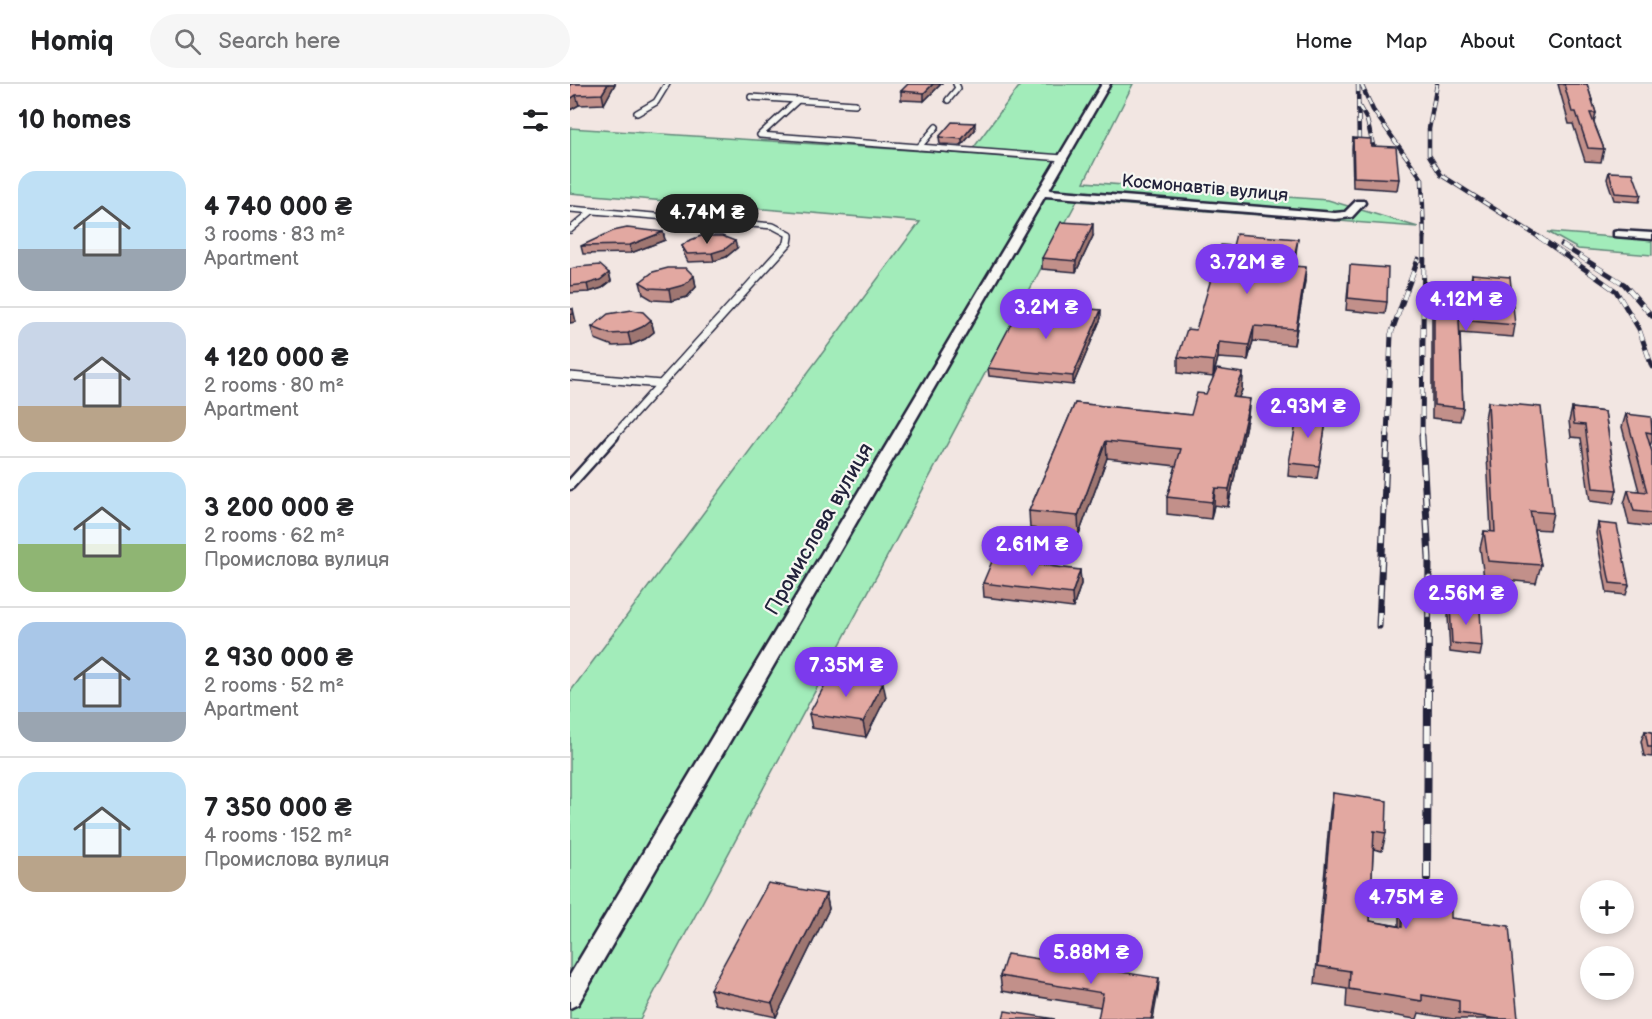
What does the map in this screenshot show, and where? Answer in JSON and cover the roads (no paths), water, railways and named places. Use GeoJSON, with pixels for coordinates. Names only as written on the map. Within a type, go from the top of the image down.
{"type":"FeatureCollection","features":[{"type":"Feature","properties":{"kind":"street","name":"Промислова вулиця"},"geometry":{"type":"LineString","coordinates":[[570,997],[1106,84]]}},
{"type":"Feature","properties":{"kind":"street","name":"Космонавтів вулиця"},"geometry":{"type":"LineString","coordinates":[[1042,193],[1335,216],[1348,215],[1360,203]]}},
{"type":"Feature","properties":{"kind":"street"},"geometry":{"type":"LineString","coordinates":[[1618,234],[1652,236]]}},
{"type":"Feature","properties":{"kind":"lane"},"geometry":{"type":"LineString","coordinates":[[637,113],[663,97],[667,84]]}},
{"type":"Feature","properties":{"kind":"lane"},"geometry":{"type":"LineString","coordinates":[[948,100],[958,88],[956,84]]}},
{"type":"Feature","properties":{"kind":"lane"},"geometry":{"type":"LineString","coordinates":[[751,97],[855,104]]}},
{"type":"Feature","properties":{"kind":"lane"},"geometry":{"type":"LineString","coordinates":[[798,100],[759,135],[1063,158]]}},
{"type":"Feature","properties":{"kind":"lane"},"geometry":{"type":"LineString","coordinates":[[919,147],[936,127]]}},
{"type":"Feature","properties":{"kind":"lane"},"geometry":{"type":"LineString","coordinates":[[570,209],[773,226],[790,235],[788,243],[570,485]]}},
{"type":"Feature","properties":{"kind":"lane"},"geometry":{"type":"LineString","coordinates":[[570,230],[592,211]]}},
{"type":"Feature","properties":{"kind":"lane"},"geometry":{"type":"LineString","coordinates":[[570,376],[661,384]]}},
{"type":"Feature","properties":{"kind":"railway"},"geometry":{"type":"LineString","coordinates":[[1358,84],[1359,147]]}},
{"type":"Feature","properties":{"kind":"railway"},"geometry":{"type":"LineString","coordinates":[[1361,84],[1373,110],[1422,179],[1424,239]]}},
{"type":"Feature","properties":{"kind":"railway"},"geometry":{"type":"LineString","coordinates":[[1437,84],[1429,129],[1429,155],[1441,175],[1540,238]]}},
{"type":"Feature","properties":{"kind":"railway"},"geometry":{"type":"LineString","coordinates":[[1359,106],[1367,120],[1375,154]]}},
{"type":"Feature","properties":{"kind":"railway"},"geometry":{"type":"LineString","coordinates":[[1540,238],[1616,291],[1639,329],[1652,367]]}},
{"type":"Feature","properties":{"kind":"railway"},"geometry":{"type":"LineString","coordinates":[[1422,436],[1424,239]]}},
{"type":"Feature","properties":{"kind":"railway"},"geometry":{"type":"LineString","coordinates":[[1562,245],[1624,284],[1652,316]]}},
{"type":"Feature","properties":{"kind":"railway"},"geometry":{"type":"LineString","coordinates":[[1387,437],[1391,334],[1418,259]]}},
{"type":"Feature","properties":{"kind":"railway"},"geometry":{"type":"LineString","coordinates":[[1379,626],[1387,436]]}},
{"type":"Feature","properties":{"kind":"railway"},"geometry":{"type":"LineString","coordinates":[[1422,436],[1429,558],[1428,692]]}},
{"type":"Feature","properties":{"kind":"railway"},"geometry":{"type":"LineString","coordinates":[[1427,878],[1428,691]]}}]}
